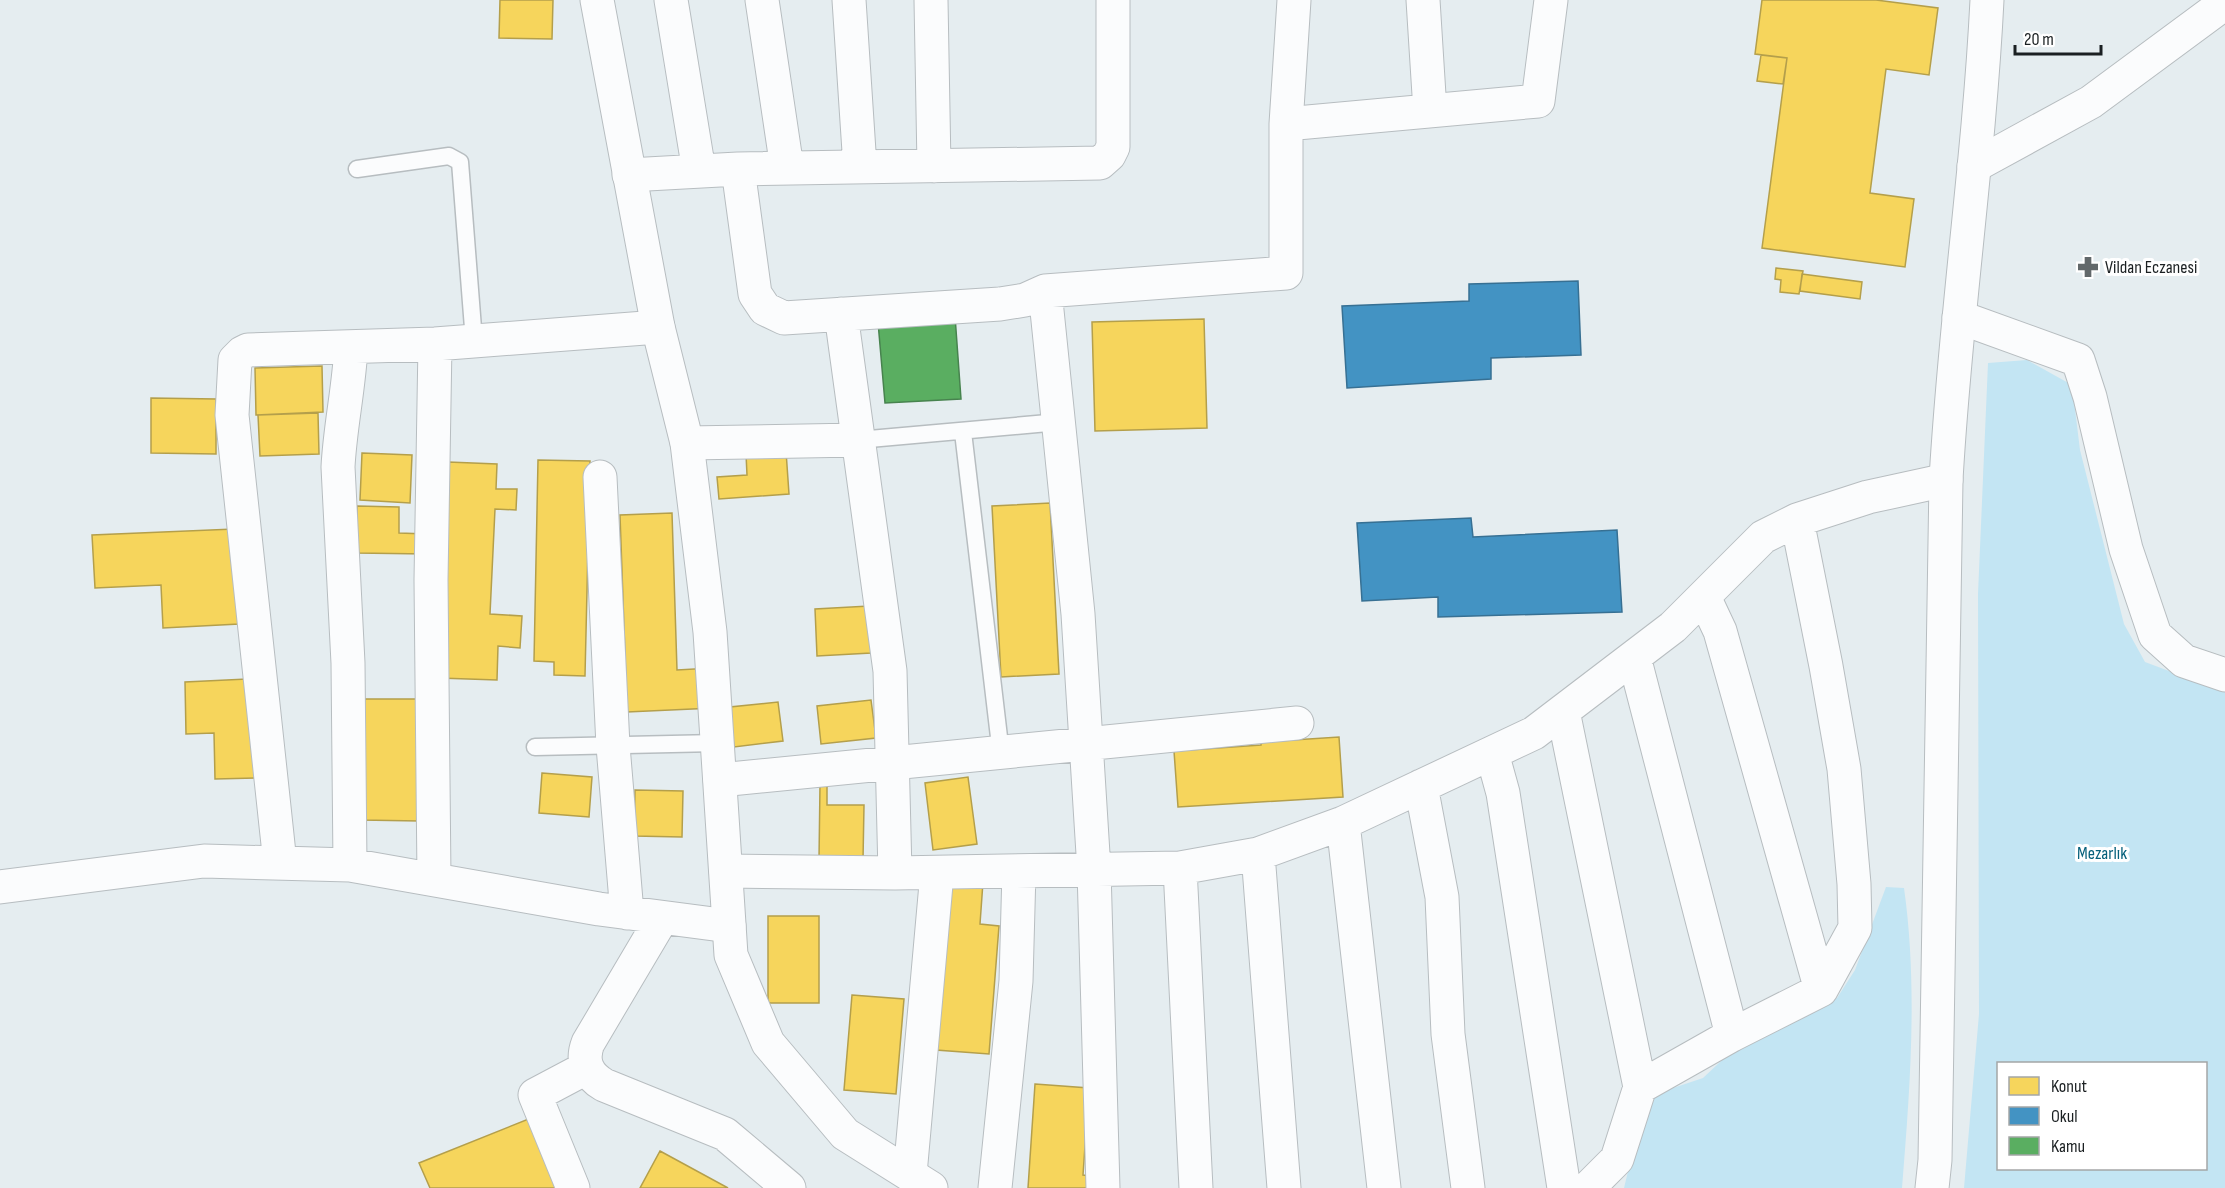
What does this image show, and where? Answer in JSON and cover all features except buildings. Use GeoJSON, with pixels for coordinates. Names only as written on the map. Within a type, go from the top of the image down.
{"type":"FeatureCollection","features":[{"type":"Feature","properties":{"kind":"street"},"geometry":{"type":"LineString","coordinates":[[597,0],[658,327],[687,443],[710,632],[731,955],[768,1043],[845,1134],[921,1181],[937,873]]}},
{"type":"Feature","properties":{"kind":"street"},"geometry":{"type":"LineString","coordinates":[[671,0],[699,171]]}},
{"type":"Feature","properties":{"kind":"street"},"geometry":{"type":"LineString","coordinates":[[762,0],[787,168]]}},
{"type":"Feature","properties":{"kind":"street"},"geometry":{"type":"LineString","coordinates":[[849,0],[860,167]]}},
{"type":"Feature","properties":{"kind":"street"},"geometry":{"type":"LineString","coordinates":[[930,0],[934,166]]}},
{"type":"Feature","properties":{"kind":"street"},"geometry":{"type":"LineString","coordinates":[[629,175],[738,169],[1100,163],[1105,160],[1113,147],[1113,0]]}},
{"type":"Feature","properties":{"kind":"street"},"geometry":{"type":"LineString","coordinates":[[738,169],[753,286],[759,302],[773,315],[784,318],[1000,304],[1025,300],[1045,291],[1286,273],[1286,124],[1294,0]]}},
{"type":"Feature","properties":{"kind":"street"},"geometry":{"type":"LineString","coordinates":[[1423,0],[1430,111]]}},
{"type":"Feature","properties":{"kind":"street"},"geometry":{"type":"LineString","coordinates":[[1286,124],[1538,100],[1551,0]]}},
{"type":"Feature","properties":{"kind":"street"},"geometry":{"type":"LineString","coordinates":[[1932,1188],[1935,1136],[1946,480],[1950,406],[1983,69],[1987,0]]}},
{"type":"Feature","properties":{"kind":"street"},"geometry":{"type":"LineString","coordinates":[[1974,166],[2091,102],[2225,3]]}},
{"type":"Feature","properties":{"kind":"street"},"geometry":{"type":"LineString","coordinates":[[1045,291],[1078,614],[1094,870],[1103,1188]]}},
{"type":"Feature","properties":{"kind":"street"},"geometry":{"type":"LineString","coordinates":[[841,314],[890,671],[895,873]]}},
{"type":"Feature","properties":{"kind":"street"},"geometry":{"type":"LineString","coordinates":[[1959,317],[2078,360],[2090,398],[2126,549],[2155,635],[2184,661],[2225,675]]}},
{"type":"Feature","properties":{"kind":"street"},"geometry":{"type":"LineString","coordinates":[[280,863],[232,415],[235,360],[248,350],[435,344],[658,327]]}},
{"type":"Feature","properties":{"kind":"street"},"geometry":{"type":"LineString","coordinates":[[434,879],[431,580],[435,344]]}},
{"type":"Feature","properties":{"kind":"street"},"geometry":{"type":"LineString","coordinates":[[350,865],[348,663],[338,467],[339,439],[350,371],[351,347]]}},
{"type":"Feature","properties":{"kind":"street"},"geometry":{"type":"LineString","coordinates":[[687,443],[858,440]]}},
{"type":"Feature","properties":{"kind":"street"},"geometry":{"type":"LineString","coordinates":[[600,477],[613,746],[627,913]]}},
{"type":"Feature","properties":{"kind":"street"},"geometry":{"type":"LineString","coordinates":[[726,871],[937,873],[1180,868],[1258,854],[1343,823],[1534,733],[1673,627],[1763,537],[1797,520],[1868,497],[1946,480]]}},
{"type":"Feature","properties":{"kind":"street"},"geometry":{"type":"LineString","coordinates":[[1640,1087],[1732,1035],[1821,990],[1856,928],[1844,769],[1797,520]]}},
{"type":"Feature","properties":{"kind":"street"},"geometry":{"type":"LineString","coordinates":[[1704,597],[1720,632],[1821,990]]}},
{"type":"Feature","properties":{"kind":"street"},"geometry":{"type":"LineString","coordinates":[[1634,657],[1732,1035]]}},
{"type":"Feature","properties":{"kind":"street"},"geometry":{"type":"LineString","coordinates":[[1563,711],[1640,1087],[1617,1159],[1588,1188]]}},
{"type":"Feature","properties":{"kind":"street"},"geometry":{"type":"LineString","coordinates":[[720,780],[892,765],[1297,723]]}},
{"type":"Feature","properties":{"kind":"street"},"geometry":{"type":"LineString","coordinates":[[1492,753],[1503,793],[1564,1188]]}},
{"type":"Feature","properties":{"kind":"street"},"geometry":{"type":"LineString","coordinates":[[1421,786],[1442,897],[1448,1034],[1468,1188]]}},
{"type":"Feature","properties":{"kind":"street"},"geometry":{"type":"LineString","coordinates":[[1343,823],[1384,1188]]}},
{"type":"Feature","properties":{"kind":"street"},"geometry":{"type":"LineString","coordinates":[[1258,854],[1284,1188]]}},
{"type":"Feature","properties":{"kind":"street"},"geometry":{"type":"LineString","coordinates":[[0,887],[204,861],[350,865],[627,913],[729,926]]}},
{"type":"Feature","properties":{"kind":"street"},"geometry":{"type":"LineString","coordinates":[[1180,868],[1196,1188]]}},
{"type":"Feature","properties":{"kind":"street"},"geometry":{"type":"LineString","coordinates":[[995,1188],[1016,981],[1019,871]]}},
{"type":"Feature","properties":{"kind":"street"},"geometry":{"type":"LineString","coordinates":[[662,918],[588,1043],[585,1051],[586,1068],[597,1081],[604,1085],[725,1134],[789,1188]]}},
{"type":"Feature","properties":{"kind":"street"},"geometry":{"type":"LineString","coordinates":[[573,1188],[536,1095],[586,1068]]}},
{"type":"Feature","properties":{"kind":"lane"},"geometry":{"type":"LineString","coordinates":[[357,169],[449,156],[460,162],[474,341]]}},
{"type":"Feature","properties":{"kind":"lane"},"geometry":{"type":"LineString","coordinates":[[858,440],[1059,422]]}},
{"type":"Feature","properties":{"kind":"lane"},"geometry":{"type":"LineString","coordinates":[[963,432],[1001,754]]}},
{"type":"Feature","properties":{"kind":"lane"},"geometry":{"type":"LineString","coordinates":[[535,747],[717,743]]}},
{"type":"Feature","properties":{"kind":"green space","name":"Mezarlık"},"geometry":{"type":"Polygon","coordinates":[[[2027,360],[2072,385],[2080,450],[2124,624],[2145,662],[2225,692],[2225,1188],[1964,1188],[1979,1014],[1978,594],[1988,363],[2027,360]]]}},
{"type":"Feature","properties":{"kind":"green space"},"geometry":{"type":"Polygon","coordinates":[[[1886,887],[1904,888],[1911,963],[1910,1076],[1902,1188],[1624,1188],[1646,1097],[1703,1078],[1737,1046],[1837,998],[1855,970],[1886,887]]]}},
{"type":"Feature","properties":{"kind":"place","name":"Vildan Eczanesi"},"geometry":{"type":"Point","coordinates":[2088,267]}}]}
